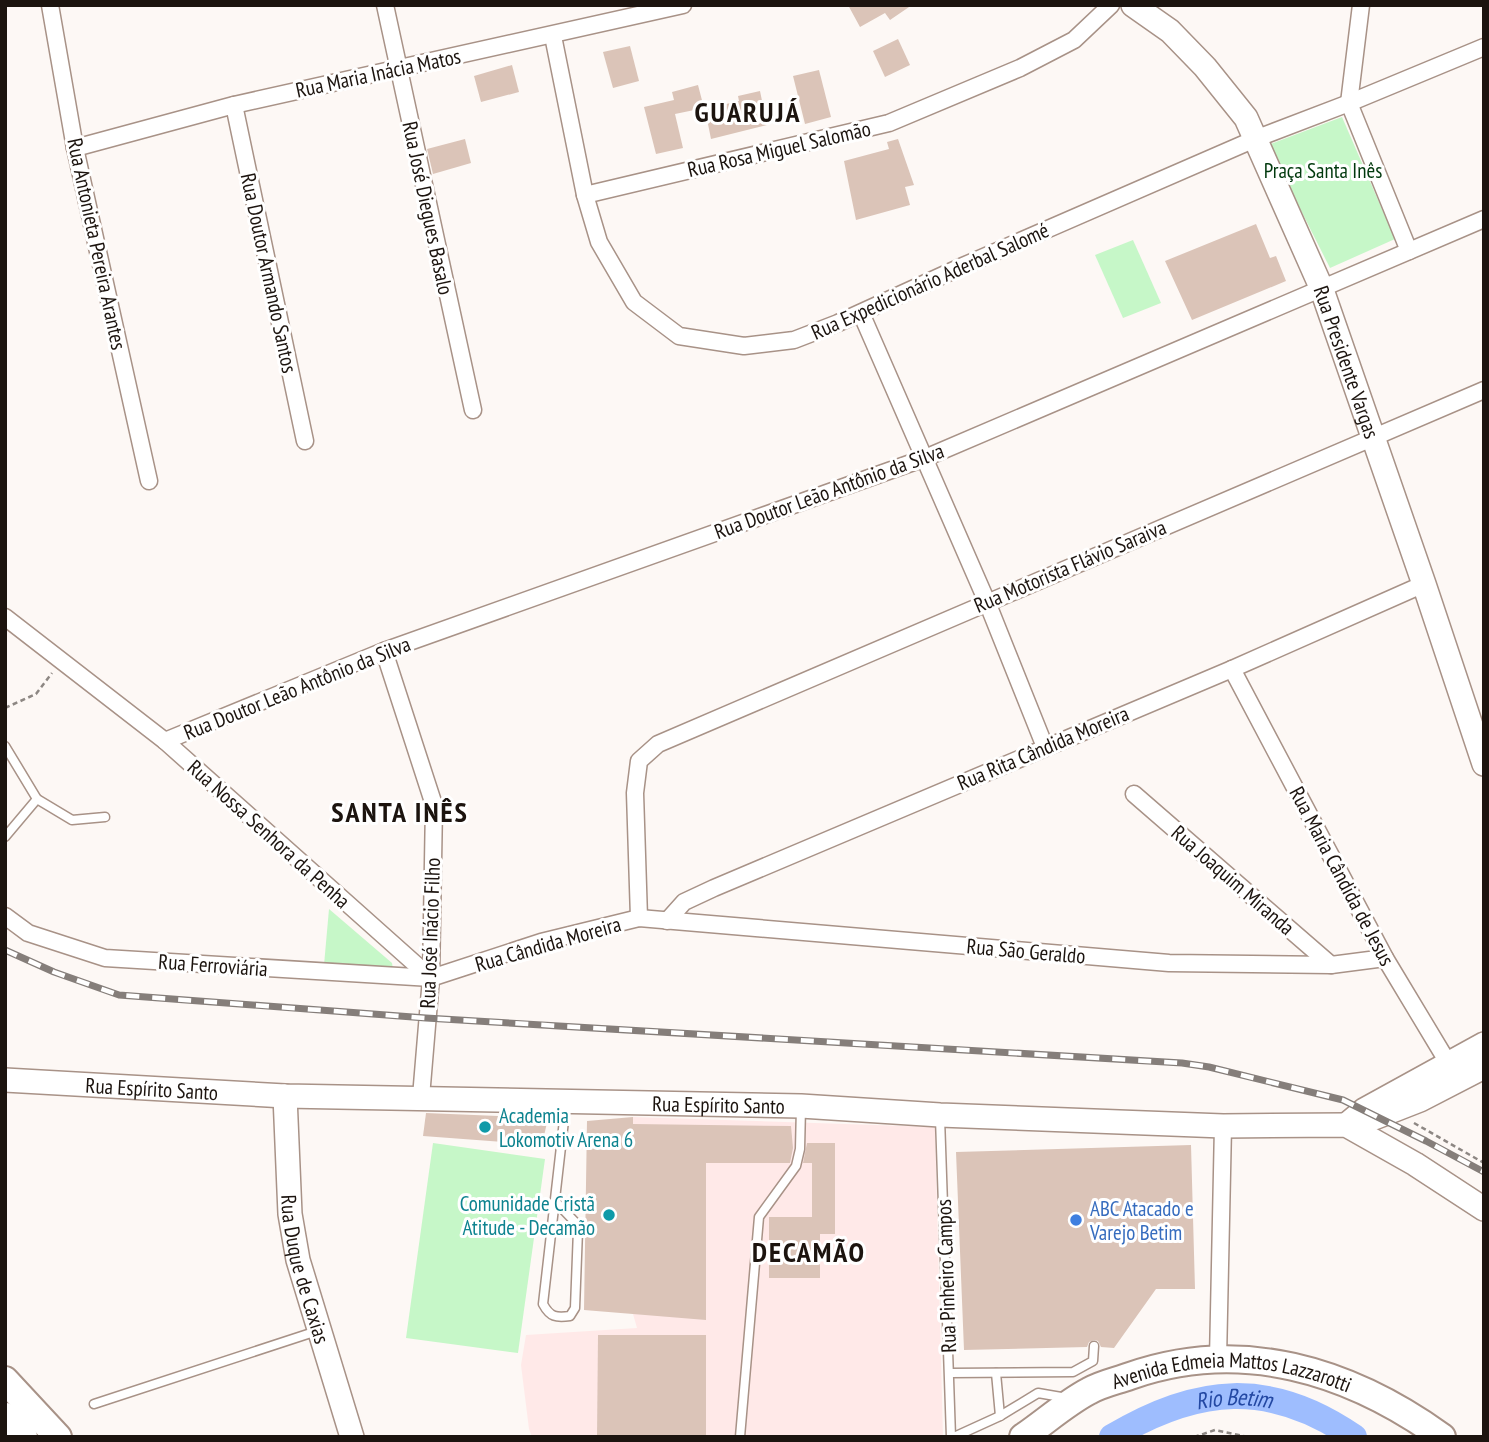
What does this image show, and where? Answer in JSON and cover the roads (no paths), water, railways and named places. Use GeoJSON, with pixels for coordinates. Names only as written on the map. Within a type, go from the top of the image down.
{"type":"FeatureCollection","features":[{"type":"Feature","properties":{"kind":"main road","name":"Avenida Edmeia Mattos Lazzarotti"},"geometry":{"type":"LineString","coordinates":[[1023,1437],[1090,1390],[1188,1360],[1218,1359],[1270,1362],[1332,1377],[1413,1416],[1442,1437]]}},
{"type":"Feature","properties":{"kind":"main road"},"geometry":{"type":"LineString","coordinates":[[5,1380],[58,1437]]}},
{"type":"Feature","properties":{"kind":"main road"},"geometry":{"type":"LineString","coordinates":[[5,1416],[24,1437]]}},
{"type":"Feature","properties":{"kind":"street","name":"Rua Antonieta Pereira Arantes"},"geometry":{"type":"LineString","coordinates":[[51,5],[75,148],[149,481]]}},
{"type":"Feature","properties":{"kind":"street","name":"Rua José Diegues Basalo"},"geometry":{"type":"LineString","coordinates":[[385,5],[472,410]]}},
{"type":"Feature","properties":{"kind":"street","name":"Rua Maria Inácia Matos"},"geometry":{"type":"LineString","coordinates":[[75,148],[234,105],[683,5]]}},
{"type":"Feature","properties":{"kind":"street","name":"Rua Rosa Miguel Salomão"},"geometry":{"type":"LineString","coordinates":[[585,195],[889,122],[1020,68],[1074,40],[1111,5]]}},
{"type":"Feature","properties":{"kind":"street","name":"Rua Presidente Vargas"},"geometry":{"type":"LineString","coordinates":[[1133,5],[1170,31],[1205,67],[1246,118],[1321,287],[1484,764]]}},
{"type":"Feature","properties":{"kind":"street"},"geometry":{"type":"LineString","coordinates":[[1361,5],[1349,103],[1409,251]]}},
{"type":"Feature","properties":{"kind":"street","name":"Rua Expedicionário Aderbal Salomé"},"geometry":{"type":"LineString","coordinates":[[553,36],[585,195],[599,242],[634,302],[679,337],[744,346],[794,340],[861,313],[1255,139],[1484,47]]}},
{"type":"Feature","properties":{"kind":"street","name":"Rua Doutor Armando Santos"},"geometry":{"type":"LineString","coordinates":[[234,105],[305,441]]}},
{"type":"Feature","properties":{"kind":"street","name":"Rua Doutor Leão Antônio da Silva"},"geometry":{"type":"LineString","coordinates":[[165,741],[384,651],[925,458],[1484,219]]}},
{"type":"Feature","properties":{"kind":"street"},"geometry":{"type":"LineString","coordinates":[[861,313],[987,601],[1045,747]]}},
{"type":"Feature","properties":{"kind":"street","name":"Rua Motorista Flávio Saraiva"},"geometry":{"type":"LineString","coordinates":[[639,918],[635,793],[639,761],[658,744],[1484,390]]}},
{"type":"Feature","properties":{"kind":"street","name":"Rua Rita Cândida Moreira"},"geometry":{"type":"LineString","coordinates":[[667,921],[684,902],[714,888],[1424,584]]}},
{"type":"Feature","properties":{"kind":"street","name":"Rua Nossa Senhora da Penha"},"geometry":{"type":"LineString","coordinates":[[5,617],[165,741],[431,978]]}},
{"type":"Feature","properties":{"kind":"street","name":"Rua José Inácio Filho"},"geometry":{"type":"LineString","coordinates":[[384,651],[434,804],[431,978],[421,1097]]}},
{"type":"Feature","properties":{"kind":"street","name":"Rua Maria Cândida de Jesus"},"geometry":{"type":"LineString","coordinates":[[1232,668],[1385,958],[1453,1072]]}},
{"type":"Feature","properties":{"kind":"street","name":"Rua Joaquim Miranda"},"geometry":{"type":"LineString","coordinates":[[1134,794],[1331,965]]}},
{"type":"Feature","properties":{"kind":"street","name":"Rua Ferroviária"},"geometry":{"type":"LineString","coordinates":[[5,916],[28,933],[105,958],[431,978]]}},
{"type":"Feature","properties":{"kind":"street","name":"Rua Cândida Moreira"},"geometry":{"type":"LineString","coordinates":[[431,978],[541,942],[639,918],[667,921]]}},
{"type":"Feature","properties":{"kind":"street","name":"Rua São Geraldo"},"geometry":{"type":"LineString","coordinates":[[667,921],[1170,963],[1331,965],[1385,958]]}},
{"type":"Feature","properties":{"kind":"street"},"geometry":{"type":"LineString","coordinates":[[1351,1126],[1420,1100],[1484,1044]]}},
{"type":"Feature","properties":{"kind":"street"},"geometry":{"type":"LineString","coordinates":[[1351,1126],[1364,1110],[1453,1072],[1484,1067]]}},
{"type":"Feature","properties":{"kind":"street","name":"Rua Espírito Santo"},"geometry":{"type":"LineString","coordinates":[[5,1080],[285,1096],[802,1106],[940,1115],[1223,1126],[1351,1126]]}},
{"type":"Feature","properties":{"kind":"street","name":"Rua Duque de Caxias"},"geometry":{"type":"LineString","coordinates":[[285,1096],[290,1214],[299,1261],[352,1437]]}},
{"type":"Feature","properties":{"kind":"street"},"geometry":{"type":"LineString","coordinates":[[1218,1359],[1223,1126]]}},
{"type":"Feature","properties":{"kind":"street"},"geometry":{"type":"LineString","coordinates":[[1351,1126],[1484,1209]]}},
{"type":"Feature","properties":{"kind":"lane"},"geometry":{"type":"LineString","coordinates":[[5,746],[37,799],[72,820],[105,817]]}},
{"type":"Feature","properties":{"kind":"lane"},"geometry":{"type":"LineString","coordinates":[[5,836],[37,799]]}},
{"type":"Feature","properties":{"kind":"lane"},"geometry":{"type":"LineString","coordinates":[[555,1201],[579,1230],[575,1308],[570,1316],[557,1318],[548,1314],[543,1304],[566,1101]]}},
{"type":"Feature","properties":{"kind":"lane"},"geometry":{"type":"LineString","coordinates":[[740,1437],[759,1217],[796,1166],[800,1149],[802,1106]]}},
{"type":"Feature","properties":{"kind":"lane","name":"Rua Pinheiro Campos"},"geometry":{"type":"LineString","coordinates":[[940,1115],[952,1437]]}},
{"type":"Feature","properties":{"kind":"lane"},"geometry":{"type":"LineString","coordinates":[[94,1404],[320,1330]]}},
{"type":"Feature","properties":{"kind":"lane"},"geometry":{"type":"LineString","coordinates":[[950,1373],[1073,1372],[1093,1361],[1094,1346]]}},
{"type":"Feature","properties":{"kind":"lane"},"geometry":{"type":"LineString","coordinates":[[996,1373],[1000,1416]]}},
{"type":"Feature","properties":{"kind":"lane"},"geometry":{"type":"LineString","coordinates":[[952,1437],[1000,1416],[1038,1393],[1077,1399]]}},
{"type":"Feature","properties":{"kind":"waterway","name":"Rio Betim"},"geometry":{"type":"LineString","coordinates":[[1112,1437],[1174,1407],[1204,1399],[1233,1396],[1263,1398],[1293,1405],[1323,1418],[1354,1437]]}},
{"type":"Feature","properties":{"kind":"railway"},"geometry":{"type":"LineString","coordinates":[[5,950],[54,972],[119,995],[426,1018],[1182,1063],[1209,1067],[1343,1100],[1484,1172]]}},
{"type":"Feature","properties":{"kind":"place","name":"Academia Lokomotiv Arena 6"},"geometry":{"type":"Point","coordinates":[485,1127]}},
{"type":"Feature","properties":{"kind":"place","name":"Comunidade Cristã Atitude - Decamão"},"geometry":{"type":"Point","coordinates":[609,1215]}},
{"type":"Feature","properties":{"kind":"place","name":"ABC Atacado e Varejo Betim"},"geometry":{"type":"Point","coordinates":[1076,1220]}},
{"type":"Feature","properties":{"kind":"district","name":"GUARUJÁ"},"geometry":{"type":"Point","coordinates":[748,111]}},
{"type":"Feature","properties":{"kind":"district","name":"SANTA INÊS"},"geometry":{"type":"Point","coordinates":[400,811]}},
{"type":"Feature","properties":{"kind":"district","name":"DECAMÃO"},"geometry":{"type":"Point","coordinates":[809,1251]}},
{"type":"Feature","properties":{"kind":"park label","name":"Praça Santa Inês"},"geometry":{"type":"Point","coordinates":[1323,170]}}]}
